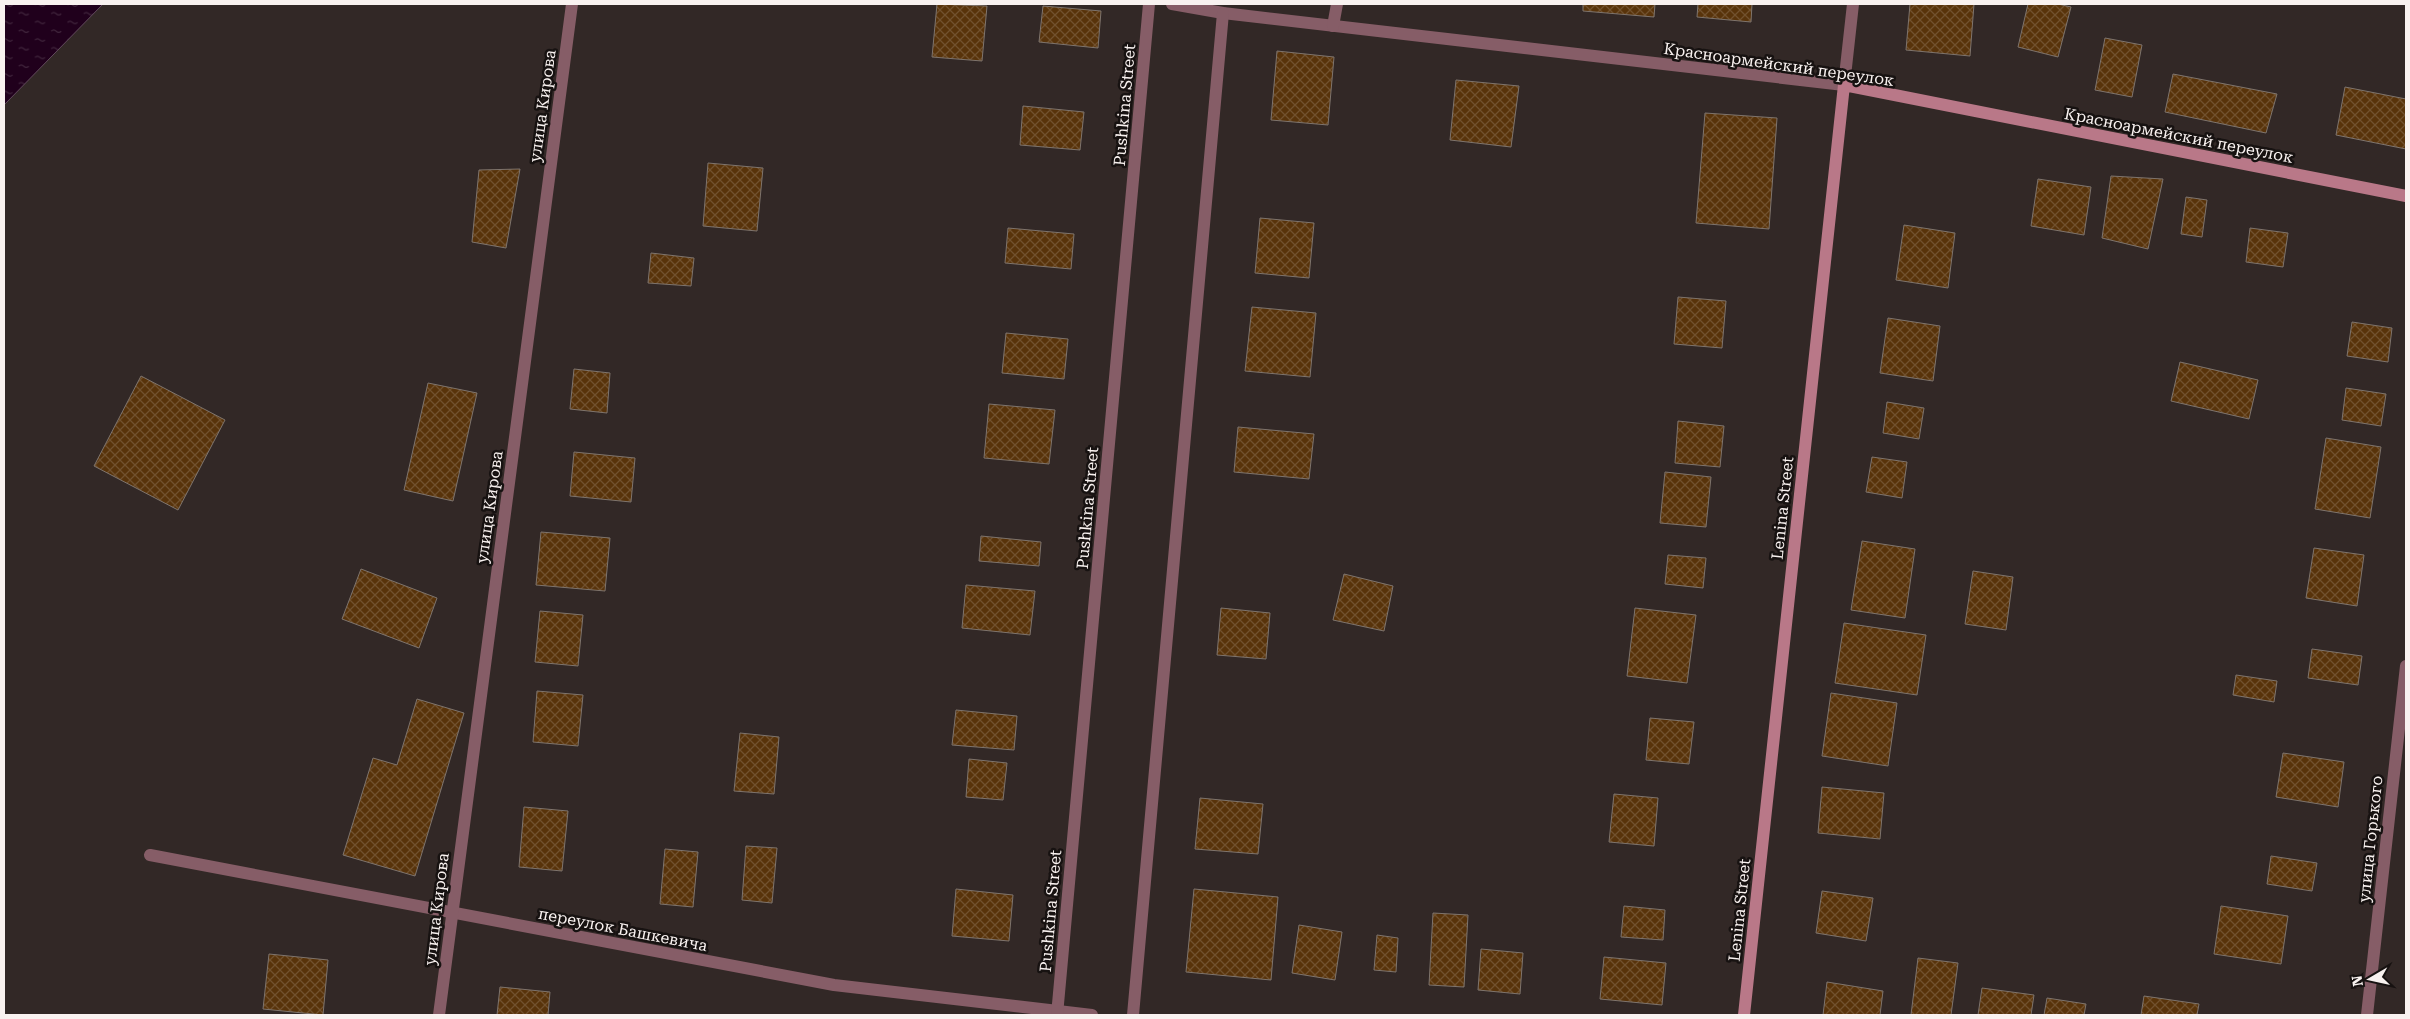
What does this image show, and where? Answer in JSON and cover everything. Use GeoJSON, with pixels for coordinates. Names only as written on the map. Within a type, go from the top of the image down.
{"type":"FeatureCollection","features":[{"type":"Feature","properties":{"kind":"street","name":"улица Кирова"},"geometry":{"type":"LineString","coordinates":[[439,1015],[572,4]]}},
{"type":"Feature","properties":{"kind":"street","name":"Pushkina Street"},"geometry":{"type":"LineString","coordinates":[[1057,1014],[1149,4]]}},
{"type":"Feature","properties":{"kind":"street","name":"Красноармейский переулок"},"geometry":{"type":"LineString","coordinates":[[1172,4],[1223,13],[1844,85],[2406,196]]}},
{"type":"Feature","properties":{"kind":"street"},"geometry":{"type":"LineString","coordinates":[[1333,26],[1337,4]]}},
{"type":"Feature","properties":{"kind":"street","name":"Lenina Street"},"geometry":{"type":"LineString","coordinates":[[1744,1015],[1853,4]]}},
{"type":"Feature","properties":{"kind":"street"},"geometry":{"type":"LineString","coordinates":[[1133,1015],[1223,13]]}},
{"type":"Feature","properties":{"kind":"street","name":"улица Горького"},"geometry":{"type":"LineString","coordinates":[[2367,1015],[2406,666]]}},
{"type":"Feature","properties":{"kind":"street","name":"переулок Башкевича"},"geometry":{"type":"LineString","coordinates":[[150,855],[452,914],[834,985],[1057,1014],[1092,1015]]}},
{"type":"Feature","properties":{"kind":"water"},"geometry":{"type":"Polygon","coordinates":[[[4,4],[103,4],[4,105],[4,4]]]}},
{"type":"Feature","properties":{"kind":"building"},"geometry":{"type":"Polygon","coordinates":[[[937,4],[987,6],[982,61],[932,57],[937,4]]]}},
{"type":"Feature","properties":{"kind":"building"},"geometry":{"type":"Polygon","coordinates":[[[1583,4],[1655,4],[1654,17],[1583,11],[1583,4]]]}},
{"type":"Feature","properties":{"kind":"building"},"geometry":{"type":"Polygon","coordinates":[[[1698,4],[1752,4],[1751,22],[1697,17],[1698,4]]]}},
{"type":"Feature","properties":{"kind":"building"},"geometry":{"type":"Polygon","coordinates":[[[1910,4],[1974,4],[1970,56],[1906,50],[1910,4]]]}},
{"type":"Feature","properties":{"kind":"building"},"geometry":{"type":"Polygon","coordinates":[[[2028,4],[2058,4],[2071,7],[2058,57],[2018,47],[2028,4]]]}},
{"type":"Feature","properties":{"kind":"building"},"geometry":{"type":"Polygon","coordinates":[[[1043,6],[1101,11],[1098,48],[1039,42],[1043,6]]]}},
{"type":"Feature","properties":{"kind":"building"},"geometry":{"type":"Polygon","coordinates":[[[2105,38],[2142,45],[2132,97],[2095,90],[2105,38]]]}},
{"type":"Feature","properties":{"kind":"building"},"geometry":{"type":"Polygon","coordinates":[[[1277,51],[1334,57],[1328,125],[1271,120],[1277,51]]]}},
{"type":"Feature","properties":{"kind":"building"},"geometry":{"type":"Polygon","coordinates":[[[2173,74],[2277,94],[2266,133],[2165,112],[2173,74]]]}},
{"type":"Feature","properties":{"kind":"building"},"geometry":{"type":"Polygon","coordinates":[[[1456,80],[1519,86],[1511,147],[1450,140],[1456,80]]]}},
{"type":"Feature","properties":{"kind":"building"},"geometry":{"type":"Polygon","coordinates":[[[2345,87],[2406,99],[2406,149],[2336,135],[2345,87]]]}},
{"type":"Feature","properties":{"kind":"building"},"geometry":{"type":"Polygon","coordinates":[[[1023,106],[1084,112],[1080,150],[1020,145],[1023,106]]]}},
{"type":"Feature","properties":{"kind":"building"},"geometry":{"type":"Polygon","coordinates":[[[1705,113],[1777,118],[1769,229],[1696,223],[1705,113]]]}},
{"type":"Feature","properties":{"kind":"building"},"geometry":{"type":"Polygon","coordinates":[[[708,163],[763,168],[757,231],[703,226],[708,163]]]}},
{"type":"Feature","properties":{"kind":"building"},"geometry":{"type":"Polygon","coordinates":[[[520,169],[506,248],[472,242],[479,170],[520,169]]]}},
{"type":"Feature","properties":{"kind":"building"},"geometry":{"type":"Polygon","coordinates":[[[2111,176],[2163,179],[2148,249],[2102,238],[2111,176]]]}},
{"type":"Feature","properties":{"kind":"building"},"geometry":{"type":"Polygon","coordinates":[[[2038,179],[2091,187],[2084,235],[2031,226],[2038,179]]]}},
{"type":"Feature","properties":{"kind":"building"},"geometry":{"type":"Polygon","coordinates":[[[2186,197],[2207,200],[2202,237],[2181,234],[2186,197]]]}},
{"type":"Feature","properties":{"kind":"building"},"geometry":{"type":"Polygon","coordinates":[[[1260,218],[1314,223],[1309,278],[1255,273],[1260,218]]]}},
{"type":"Feature","properties":{"kind":"building"},"geometry":{"type":"Polygon","coordinates":[[[1904,225],[1955,233],[1948,288],[1896,280],[1904,225]]]}},
{"type":"Feature","properties":{"kind":"building"},"geometry":{"type":"Polygon","coordinates":[[[1008,228],[1074,234],[1071,269],[1005,263],[1008,228]]]}},
{"type":"Feature","properties":{"kind":"building"},"geometry":{"type":"Polygon","coordinates":[[[2250,228],[2288,233],[2283,267],[2246,262],[2250,228]]]}},
{"type":"Feature","properties":{"kind":"building"},"geometry":{"type":"Polygon","coordinates":[[[651,253],[694,258],[691,286],[648,283],[651,253]]]}},
{"type":"Feature","properties":{"kind":"building"},"geometry":{"type":"Polygon","coordinates":[[[1678,297],[1726,301],[1722,348],[1674,344],[1678,297]]]}},
{"type":"Feature","properties":{"kind":"building"},"geometry":{"type":"Polygon","coordinates":[[[1252,307],[1316,313],[1310,377],[1245,371],[1252,307]]]}},
{"type":"Feature","properties":{"kind":"building"},"geometry":{"type":"Polygon","coordinates":[[[1888,318],[1940,326],[1933,381],[1880,373],[1888,318]]]}},
{"type":"Feature","properties":{"kind":"building"},"geometry":{"type":"Polygon","coordinates":[[[2352,322],[2392,328],[2388,362],[2347,356],[2352,322]]]}},
{"type":"Feature","properties":{"kind":"building"},"geometry":{"type":"Polygon","coordinates":[[[1006,333],[1068,339],[1064,379],[1002,373],[1006,333]]]}},
{"type":"Feature","properties":{"kind":"building"},"geometry":{"type":"Polygon","coordinates":[[[2180,362],[2258,380],[2249,419],[2171,401],[2180,362]]]}},
{"type":"Feature","properties":{"kind":"building"},"geometry":{"type":"Polygon","coordinates":[[[574,369],[610,373],[607,413],[570,409],[574,369]]]}},
{"type":"Feature","properties":{"kind":"building"},"geometry":{"type":"Polygon","coordinates":[[[141,376],[225,420],[178,510],[94,466],[141,376]]]}},
{"type":"Feature","properties":{"kind":"building"},"geometry":{"type":"Polygon","coordinates":[[[428,383],[477,393],[453,501],[404,490],[428,383]]]}},
{"type":"Feature","properties":{"kind":"building"},"geometry":{"type":"Polygon","coordinates":[[[2346,388],[2386,394],[2381,426],[2342,420],[2346,388]]]}},
{"type":"Feature","properties":{"kind":"building"},"geometry":{"type":"Polygon","coordinates":[[[1887,402],[1924,408],[1919,439],[1883,433],[1887,402]]]}},
{"type":"Feature","properties":{"kind":"building"},"geometry":{"type":"Polygon","coordinates":[[[989,404],[1055,410],[1049,464],[984,458],[989,404]]]}},
{"type":"Feature","properties":{"kind":"building"},"geometry":{"type":"Polygon","coordinates":[[[1678,421],[1724,426],[1720,467],[1675,463],[1678,421]]]}},
{"type":"Feature","properties":{"kind":"building"},"geometry":{"type":"Polygon","coordinates":[[[1238,427],[1314,434],[1309,479],[1234,472],[1238,427]]]}},
{"type":"Feature","properties":{"kind":"building"},"geometry":{"type":"Polygon","coordinates":[[[2326,438],[2381,447],[2370,518],[2315,509],[2326,438]]]}},
{"type":"Feature","properties":{"kind":"building"},"geometry":{"type":"Polygon","coordinates":[[[574,452],[635,458],[631,502],[570,496],[574,452]]]}},
{"type":"Feature","properties":{"kind":"building"},"geometry":{"type":"Polygon","coordinates":[[[1872,457],[1907,462],[1902,498],[1866,492],[1872,457]]]}},
{"type":"Feature","properties":{"kind":"building"},"geometry":{"type":"Polygon","coordinates":[[[1665,472],[1711,477],[1706,527],[1660,523],[1665,472]]]}},
{"type":"Feature","properties":{"kind":"building"},"geometry":{"type":"Polygon","coordinates":[[[541,532],[610,538],[605,591],[536,585],[541,532]]]}},
{"type":"Feature","properties":{"kind":"building"},"geometry":{"type":"Polygon","coordinates":[[[981,536],[1041,542],[1039,566],[979,561],[981,536]]]}},
{"type":"Feature","properties":{"kind":"building"},"geometry":{"type":"Polygon","coordinates":[[[1862,541],[1915,549],[1905,618],[1851,610],[1862,541]]]}},
{"type":"Feature","properties":{"kind":"building"},"geometry":{"type":"Polygon","coordinates":[[[2314,548],[2364,555],[2357,606],[2306,598],[2314,548]]]}},
{"type":"Feature","properties":{"kind":"building"},"geometry":{"type":"Polygon","coordinates":[[[1668,555],[1706,558],[1703,588],[1665,584],[1668,555]]]}},
{"type":"Feature","properties":{"kind":"building"},"geometry":{"type":"Polygon","coordinates":[[[361,569],[437,598],[419,648],[342,619],[361,569]]]}},
{"type":"Feature","properties":{"kind":"building"},"geometry":{"type":"Polygon","coordinates":[[[1973,571],[2013,577],[2006,630],[1965,624],[1973,571]]]}},
{"type":"Feature","properties":{"kind":"building"},"geometry":{"type":"Polygon","coordinates":[[[1344,574],[1393,586],[1384,631],[1333,620],[1344,574]]]}},
{"type":"Feature","properties":{"kind":"building"},"geometry":{"type":"Polygon","coordinates":[[[966,585],[1035,591],[1030,635],[962,628],[966,585]]]}},
{"type":"Feature","properties":{"kind":"building"},"geometry":{"type":"Polygon","coordinates":[[[1221,608],[1270,613],[1266,659],[1217,655],[1221,608]]]}},
{"type":"Feature","properties":{"kind":"building"},"geometry":{"type":"Polygon","coordinates":[[[1635,608],[1696,615],[1687,683],[1627,676],[1635,608]]]}},
{"type":"Feature","properties":{"kind":"building"},"geometry":{"type":"Polygon","coordinates":[[[540,611],[583,615],[578,666],[535,662],[540,611]]]}},
{"type":"Feature","properties":{"kind":"building"},"geometry":{"type":"Polygon","coordinates":[[[1844,623],[1926,635],[1917,695],[1835,683],[1844,623]]]}},
{"type":"Feature","properties":{"kind":"building"},"geometry":{"type":"Polygon","coordinates":[[[2312,649],[2362,656],[2358,685],[2308,678],[2312,649]]]}},
{"type":"Feature","properties":{"kind":"building"},"geometry":{"type":"Polygon","coordinates":[[[2236,675],[2277,681],[2274,702],[2233,695],[2236,675]]]}},
{"type":"Feature","properties":{"kind":"building"},"geometry":{"type":"Polygon","coordinates":[[[537,691],[583,695],[578,746],[533,742],[537,691]]]}},
{"type":"Feature","properties":{"kind":"building"},"geometry":{"type":"Polygon","coordinates":[[[1831,693],[1897,703],[1888,766],[1822,756],[1831,693]]]}},
{"type":"Feature","properties":{"kind":"building"},"geometry":{"type":"Polygon","coordinates":[[[417,699],[464,713],[415,876],[343,855],[373,758],[397,765],[417,699]]]}},
{"type":"Feature","properties":{"kind":"building"},"geometry":{"type":"Polygon","coordinates":[[[956,710],[1017,716],[1014,750],[952,745],[956,710]]]}},
{"type":"Feature","properties":{"kind":"building"},"geometry":{"type":"Polygon","coordinates":[[[1650,718],[1694,722],[1689,764],[1646,760],[1650,718]]]}},
{"type":"Feature","properties":{"kind":"building"},"geometry":{"type":"Polygon","coordinates":[[[740,733],[779,737],[774,794],[734,791],[740,733]]]}},
{"type":"Feature","properties":{"kind":"building"},"geometry":{"type":"Polygon","coordinates":[[[2283,753],[2344,762],[2338,807],[2276,797],[2283,753]]]}},
{"type":"Feature","properties":{"kind":"building"},"geometry":{"type":"Polygon","coordinates":[[[969,759],[1007,763],[1003,800],[966,797],[969,759]]]}},
{"type":"Feature","properties":{"kind":"building"},"geometry":{"type":"Polygon","coordinates":[[[1822,787],[1884,793],[1880,839],[1818,833],[1822,787]]]}},
{"type":"Feature","properties":{"kind":"building"},"geometry":{"type":"Polygon","coordinates":[[[1614,794],[1658,798],[1654,846],[1609,842],[1614,794]]]}},
{"type":"Feature","properties":{"kind":"building"},"geometry":{"type":"Polygon","coordinates":[[[1200,798],[1263,804],[1258,854],[1195,849],[1200,798]]]}},
{"type":"Feature","properties":{"kind":"building"},"geometry":{"type":"Polygon","coordinates":[[[524,807],[568,811],[562,871],[519,867],[524,807]]]}},
{"type":"Feature","properties":{"kind":"building"},"geometry":{"type":"Polygon","coordinates":[[[746,846],[777,848],[772,903],[742,900],[746,846]]]}},
{"type":"Feature","properties":{"kind":"building"},"geometry":{"type":"Polygon","coordinates":[[[665,849],[698,852],[693,907],[660,904],[665,849]]]}},
{"type":"Feature","properties":{"kind":"building"},"geometry":{"type":"Polygon","coordinates":[[[2271,856],[2317,863],[2312,891],[2267,884],[2271,856]]]}},
{"type":"Feature","properties":{"kind":"building"},"geometry":{"type":"Polygon","coordinates":[[[956,889],[1013,895],[1009,941],[952,936],[956,889]]]}},
{"type":"Feature","properties":{"kind":"building"},"geometry":{"type":"Polygon","coordinates":[[[1194,889],[1278,897],[1271,980],[1186,972],[1194,889]]]}},
{"type":"Feature","properties":{"kind":"building"},"geometry":{"type":"Polygon","coordinates":[[[1822,891],[1873,898],[1866,941],[1816,933],[1822,891]]]}},
{"type":"Feature","properties":{"kind":"building"},"geometry":{"type":"Polygon","coordinates":[[[1624,906],[1665,910],[1663,940],[1621,937],[1624,906]]]}},
{"type":"Feature","properties":{"kind":"building"},"geometry":{"type":"Polygon","coordinates":[[[2221,906],[2288,916],[2281,964],[2214,954],[2221,906]]]}},
{"type":"Feature","properties":{"kind":"building"},"geometry":{"type":"Polygon","coordinates":[[[1433,913],[1468,915],[1464,987],[1429,985],[1433,913]]]}},
{"type":"Feature","properties":{"kind":"building"},"geometry":{"type":"Polygon","coordinates":[[[1299,925],[1342,932],[1335,980],[1292,973],[1299,925]]]}},
{"type":"Feature","properties":{"kind":"building"},"geometry":{"type":"Polygon","coordinates":[[[1377,935],[1398,938],[1396,972],[1374,970],[1377,935]]]}},
{"type":"Feature","properties":{"kind":"building"},"geometry":{"type":"Polygon","coordinates":[[[1481,949],[1523,953],[1520,994],[1478,990],[1481,949]]]}},
{"type":"Feature","properties":{"kind":"building"},"geometry":{"type":"Polygon","coordinates":[[[269,954],[328,960],[323,1015],[263,1009],[269,954]]]}},
{"type":"Feature","properties":{"kind":"building"},"geometry":{"type":"Polygon","coordinates":[[[1604,957],[1666,963],[1662,1005],[1600,999],[1604,957]]]}},
{"type":"Feature","properties":{"kind":"building"},"geometry":{"type":"Polygon","coordinates":[[[1918,958],[1958,963],[1951,1015],[1911,1015],[1918,958]]]}},
{"type":"Feature","properties":{"kind":"building"},"geometry":{"type":"Polygon","coordinates":[[[1827,982],[1883,991],[1880,1015],[1823,1015],[1827,982]]]}},
{"type":"Feature","properties":{"kind":"building"},"geometry":{"type":"Polygon","coordinates":[[[500,987],[550,992],[548,1015],[497,1015],[500,987]]]}},
{"type":"Feature","properties":{"kind":"building"},"geometry":{"type":"Polygon","coordinates":[[[1982,988],[2034,995],[2031,1015],[1978,1015],[1982,988]]]}},
{"type":"Feature","properties":{"kind":"building"},"geometry":{"type":"Polygon","coordinates":[[[2144,996],[2199,1004],[2197,1015],[2141,1015],[2144,996]]]}},
{"type":"Feature","properties":{"kind":"building"},"geometry":{"type":"Polygon","coordinates":[[[2047,998],[2086,1004],[2084,1015],[2044,1015],[2047,998]]]}}]}
